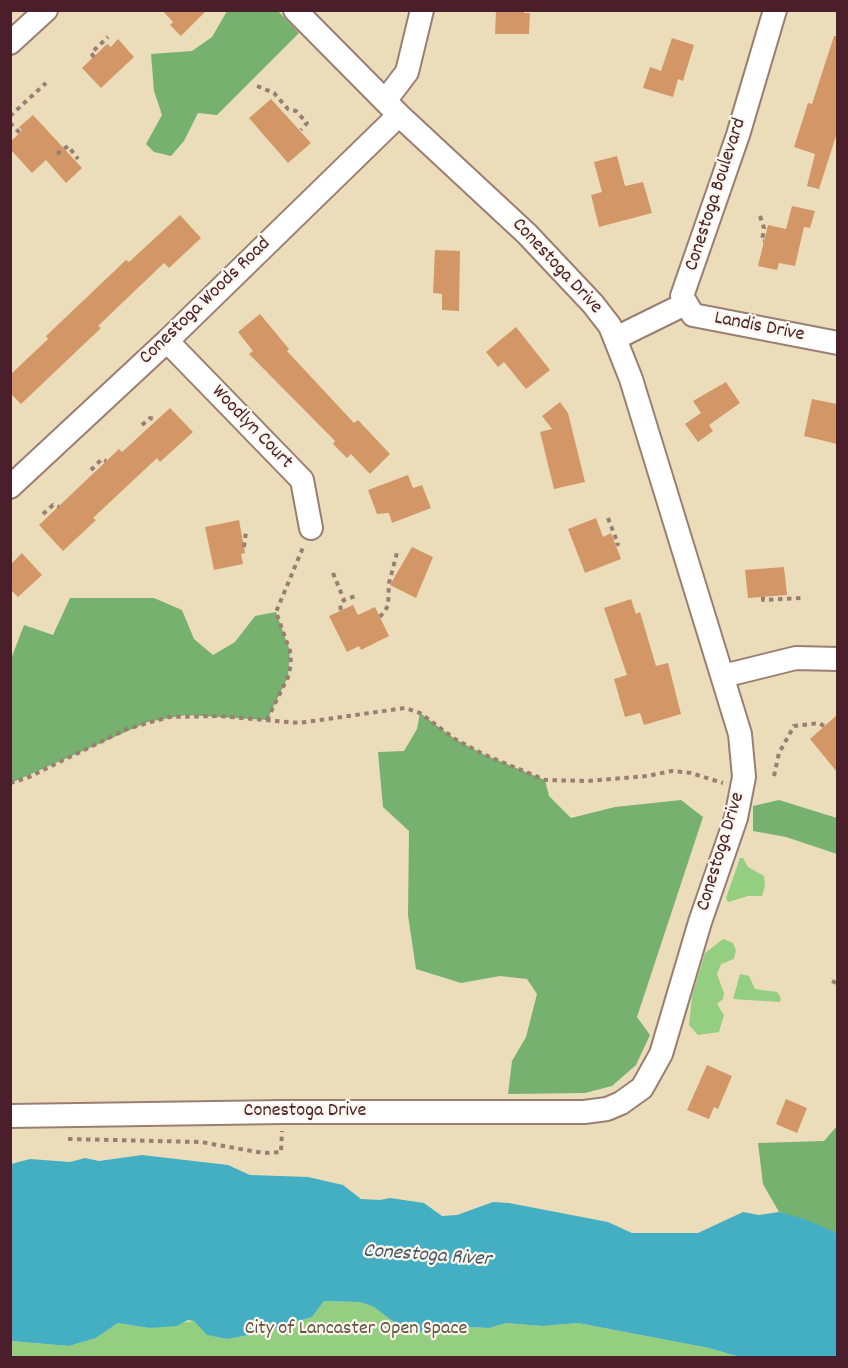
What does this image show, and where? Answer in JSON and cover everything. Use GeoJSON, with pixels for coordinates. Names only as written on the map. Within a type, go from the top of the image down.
{"type":"FeatureCollection","features":[{"type":"Feature","properties":{"kind":"street"},"geometry":{"type":"LineString","coordinates":[[10,43],[46,10]]}},
{"type":"Feature","properties":{"kind":"street","name":"Conestoga Drive"},"geometry":{"type":"LineString","coordinates":[[10,1116],[283,1112],[584,1112],[607,1109],[621,1103],[642,1088],[661,1054],[700,922],[736,818],[729,788],[744,759],[740,734],[631,379],[616,338],[593,304],[527,234],[392,108],[295,10]]}},
{"type":"Feature","properties":{"kind":"street","name":"Conestoga Woods Road"},"geometry":{"type":"LineString","coordinates":[[10,487],[167,341],[392,108],[407,72],[422,10]]}},
{"type":"Feature","properties":{"kind":"street","name":"Conestoga Boulevard"},"geometry":{"type":"LineString","coordinates":[[685,304],[682,296],[738,135],[775,10]]}},
{"type":"Feature","properties":{"kind":"street"},"geometry":{"type":"LineString","coordinates":[[616,338],[685,304]]}},
{"type":"Feature","properties":{"kind":"street","name":"Landis Drive"},"geometry":{"type":"LineString","coordinates":[[685,304],[693,315],[837,343]]}},
{"type":"Feature","properties":{"kind":"street","name":"Woodlyn Court"},"geometry":{"type":"LineString","coordinates":[[167,341],[302,480],[311,528]]}},
{"type":"Feature","properties":{"kind":"street"},"geometry":{"type":"LineString","coordinates":[[723,676],[796,658],[837,658]]}},
{"type":"Feature","properties":{"kind":"path"},"geometry":{"type":"LineString","coordinates":[[94,57],[91,53],[108,37]]}},
{"type":"Feature","properties":{"kind":"path"},"geometry":{"type":"LineString","coordinates":[[10,116],[46,83]]}},
{"type":"Feature","properties":{"kind":"path"},"geometry":{"type":"LineString","coordinates":[[257,86],[273,93],[288,109],[296,111],[307,123],[301,130]]}},
{"type":"Feature","properties":{"kind":"path"},"geometry":{"type":"LineString","coordinates":[[10,123],[20,133]]}},
{"type":"Feature","properties":{"kind":"path"},"geometry":{"type":"LineString","coordinates":[[57,154],[68,146],[78,159]]}},
{"type":"Feature","properties":{"kind":"path"},"geometry":{"type":"LineString","coordinates":[[760,216],[764,228],[762,241],[764,241]]}},
{"type":"Feature","properties":{"kind":"path"},"geometry":{"type":"LineString","coordinates":[[142,425],[150,418],[157,420]]}},
{"type":"Feature","properties":{"kind":"path"},"geometry":{"type":"LineString","coordinates":[[91,470],[102,459],[106,461]]}},
{"type":"Feature","properties":{"kind":"path"},"geometry":{"type":"LineString","coordinates":[[43,514],[53,505],[59,507]]}},
{"type":"Feature","properties":{"kind":"path"},"geometry":{"type":"LineString","coordinates":[[608,518],[618,544],[616,545]]}},
{"type":"Feature","properties":{"kind":"path"},"geometry":{"type":"LineString","coordinates":[[267,720],[288,677],[291,664],[290,651],[276,612],[311,528]]}},
{"type":"Feature","properties":{"kind":"path"},"geometry":{"type":"LineString","coordinates":[[244,547],[246,532]]}},
{"type":"Feature","properties":{"kind":"path"},"geometry":{"type":"LineString","coordinates":[[380,617],[388,606],[389,583],[398,549]]}},
{"type":"Feature","properties":{"kind":"path"},"geometry":{"type":"LineString","coordinates":[[333,573],[344,600]]}},
{"type":"Feature","properties":{"kind":"path"},"geometry":{"type":"LineString","coordinates":[[341,610],[340,605],[344,600],[358,595]]}},
{"type":"Feature","properties":{"kind":"path"},"geometry":{"type":"LineString","coordinates":[[763,597],[763,600],[803,598]]}},
{"type":"Feature","properties":{"kind":"path"},"geometry":{"type":"LineString","coordinates":[[10,783],[147,722],[186,715],[299,723],[405,708],[420,713],[455,739],[483,754],[545,780],[588,781],[647,776],[672,771],[691,773],[729,788]]}},
{"type":"Feature","properties":{"kind":"path"},"geometry":{"type":"LineString","coordinates":[[774,776],[779,753],[794,726],[819,723],[824,726]]}},
{"type":"Feature","properties":{"kind":"path"},"geometry":{"type":"LineString","coordinates":[[832,981],[837,984]]}},
{"type":"Feature","properties":{"kind":"path"},"geometry":{"type":"LineString","coordinates":[[59,1138],[201,1142],[262,1153],[281,1152]]}},
{"type":"Feature","properties":{"kind":"green space"},"geometry":{"type":"Polygon","coordinates":[[[227,11],[278,11],[299,33],[217,115],[198,113],[184,141],[171,156],[154,152],[146,144],[162,115],[154,91],[151,54],[192,51],[212,37],[227,11]]]}},
{"type":"Feature","properties":{"kind":"green space"},"geometry":{"type":"Polygon","coordinates":[[[70,598],[154,598],[182,610],[194,639],[213,655],[235,642],[255,616],[276,612],[290,651],[288,677],[267,720],[186,715],[148,722],[11,783],[11,659],[24,625],[53,635],[70,598]]]}},
{"type":"Feature","properties":{"kind":"green space"},"geometry":{"type":"Polygon","coordinates":[[[420,713],[455,739],[483,754],[545,780],[549,796],[571,818],[615,807],[681,800],[703,817],[637,1017],[650,1035],[636,1065],[612,1086],[585,1093],[508,1094],[512,1061],[526,1037],[537,994],[527,979],[500,976],[461,983],[416,969],[408,915],[409,831],[383,807],[378,752],[404,751],[417,729],[420,713]]]}},
{"type":"Feature","properties":{"kind":"green space"},"geometry":{"type":"Polygon","coordinates":[[[779,800],[837,818],[837,854],[786,837],[753,831],[753,806],[779,800]]]}},
{"type":"Feature","properties":{"kind":"green space"},"geometry":{"type":"Polygon","coordinates":[[[740,858],[743,858],[748,867],[764,876],[765,886],[762,896],[748,896],[728,902],[726,898],[740,858]]]}},
{"type":"Feature","properties":{"kind":"green space"},"geometry":{"type":"Polygon","coordinates":[[[723,939],[733,943],[736,950],[734,959],[721,964],[717,974],[724,993],[723,999],[717,1004],[724,1015],[719,1032],[698,1035],[689,1025],[692,996],[705,953],[723,939]]]}},
{"type":"Feature","properties":{"kind":"green space"},"geometry":{"type":"Polygon","coordinates":[[[740,974],[749,976],[755,989],[777,992],[781,998],[780,1002],[733,999],[740,974]]]}},
{"type":"Feature","properties":{"kind":"green space"},"geometry":{"type":"Polygon","coordinates":[[[837,1126],[837,1233],[779,1212],[763,1184],[758,1143],[824,1141],[837,1126]]]}},
{"type":"Feature","properties":{"kind":"green space","name":"City of Lancaster Open Space"},"geometry":{"type":"Polygon","coordinates":[[[324,1301],[360,1302],[374,1307],[395,1323],[419,1332],[467,1327],[489,1328],[506,1323],[542,1326],[578,1323],[709,1348],[740,1357],[11,1358],[10,1341],[69,1346],[96,1338],[118,1323],[149,1328],[194,1321],[208,1335],[227,1339],[261,1333],[312,1317],[324,1301]]]}},
{"type":"Feature","properties":{"kind":"water","name":"Conestoga River"},"geometry":{"type":"Polygon","coordinates":[[[142,1155],[228,1165],[250,1175],[308,1177],[343,1185],[361,1199],[390,1198],[424,1203],[442,1216],[457,1215],[493,1202],[509,1203],[608,1222],[632,1233],[698,1233],[743,1212],[759,1215],[779,1212],[804,1219],[837,1233],[837,1357],[740,1357],[709,1348],[578,1323],[542,1326],[506,1323],[489,1328],[467,1327],[419,1332],[395,1323],[374,1307],[360,1302],[324,1301],[312,1317],[261,1333],[227,1339],[207,1335],[194,1321],[188,1320],[177,1326],[149,1328],[118,1323],[96,1338],[69,1346],[11,1341],[11,1164],[30,1159],[70,1162],[85,1158],[99,1161],[142,1155]]]}},
{"type":"Feature","properties":{"kind":"building"},"geometry":{"type":"Polygon","coordinates":[[[162,10],[207,10],[181,36],[170,25],[173,22],[162,10]]]}},
{"type":"Feature","properties":{"kind":"building"},"geometry":{"type":"Polygon","coordinates":[[[496,10],[524,10],[524,13],[530,13],[529,34],[495,34],[496,10]]]}},
{"type":"Feature","properties":{"kind":"building"},"geometry":{"type":"Polygon","coordinates":[[[834,36],[837,36],[837,133],[819,189],[807,186],[815,154],[794,147],[808,103],[812,104],[834,36]]]}},
{"type":"Feature","properties":{"kind":"building"},"geometry":{"type":"Polygon","coordinates":[[[672,38],[694,45],[683,81],[678,79],[673,97],[643,88],[650,67],[661,71],[672,38]]]}},
{"type":"Feature","properties":{"kind":"building"},"geometry":{"type":"Polygon","coordinates":[[[118,39],[134,57],[101,88],[82,68],[107,44],[111,47],[118,39]]]}},
{"type":"Feature","properties":{"kind":"building"},"geometry":{"type":"Polygon","coordinates":[[[271,99],[311,143],[288,163],[249,118],[271,99]]]}},
{"type":"Feature","properties":{"kind":"building"},"geometry":{"type":"Polygon","coordinates":[[[33,115],[82,168],[66,183],[46,160],[32,173],[10,149],[10,142],[22,131],[19,127],[33,115]]]}},
{"type":"Feature","properties":{"kind":"building"},"geometry":{"type":"Polygon","coordinates":[[[617,156],[625,186],[643,182],[652,213],[599,227],[591,195],[602,192],[594,162],[617,156]]]}},
{"type":"Feature","properties":{"kind":"building"},"geometry":{"type":"Polygon","coordinates":[[[792,206],[815,211],[810,228],[804,227],[795,266],[779,263],[777,270],[758,266],[768,225],[786,229],[792,206]]]}},
{"type":"Feature","properties":{"kind":"building"},"geometry":{"type":"Polygon","coordinates":[[[180,215],[201,238],[169,268],[164,263],[98,326],[101,328],[21,404],[10,393],[10,375],[48,339],[46,336],[126,260],[129,262],[180,215]]]}},
{"type":"Feature","properties":{"kind":"building"},"geometry":{"type":"Polygon","coordinates":[[[435,250],[460,251],[459,311],[442,310],[442,294],[433,293],[435,250]]]}},
{"type":"Feature","properties":{"kind":"building"},"geometry":{"type":"Polygon","coordinates":[[[260,314],[289,349],[287,351],[354,423],[358,420],[390,454],[370,474],[351,454],[347,458],[333,444],[335,441],[249,354],[253,351],[238,332],[260,314]]]}},
{"type":"Feature","properties":{"kind":"building"},"geometry":{"type":"Polygon","coordinates":[[[516,327],[550,370],[526,389],[504,362],[498,367],[486,352],[516,327]]]}},
{"type":"Feature","properties":{"kind":"building"},"geometry":{"type":"Polygon","coordinates":[[[726,382],[740,403],[709,425],[713,431],[698,442],[685,424],[701,413],[693,401],[726,382]]]}},
{"type":"Feature","properties":{"kind":"building"},"geometry":{"type":"Polygon","coordinates":[[[812,399],[837,404],[837,444],[804,436],[812,399]]]}},
{"type":"Feature","properties":{"kind":"building"},"geometry":{"type":"Polygon","coordinates":[[[560,402],[568,413],[585,482],[554,489],[540,432],[552,429],[542,416],[560,402]]]}},
{"type":"Feature","properties":{"kind":"building"},"geometry":{"type":"Polygon","coordinates":[[[170,408],[193,432],[160,462],[157,458],[93,518],[96,520],[63,551],[39,525],[119,449],[122,452],[170,408]]]}},
{"type":"Feature","properties":{"kind":"building"},"geometry":{"type":"Polygon","coordinates":[[[408,475],[413,488],[422,485],[431,508],[392,523],[389,513],[377,514],[368,490],[408,475]]]}},
{"type":"Feature","properties":{"kind":"building"},"geometry":{"type":"Polygon","coordinates":[[[596,518],[603,537],[611,533],[621,559],[585,573],[568,529],[596,518]]]}},
{"type":"Feature","properties":{"kind":"building"},"geometry":{"type":"Polygon","coordinates":[[[239,520],[245,553],[241,554],[243,564],[214,570],[205,527],[239,520]]]}},
{"type":"Feature","properties":{"kind":"building"},"geometry":{"type":"Polygon","coordinates":[[[412,547],[433,557],[416,598],[390,585],[412,547]]]}},
{"type":"Feature","properties":{"kind":"building"},"geometry":{"type":"Polygon","coordinates":[[[22,553],[42,575],[18,597],[10,589],[10,565],[22,553]]]}},
{"type":"Feature","properties":{"kind":"building"},"geometry":{"type":"Polygon","coordinates":[[[784,567],[787,595],[748,598],[745,570],[784,567]]]}},
{"type":"Feature","properties":{"kind":"building"},"geometry":{"type":"Polygon","coordinates":[[[631,599],[636,614],[640,612],[656,666],[668,663],[681,714],[644,725],[640,713],[625,717],[614,679],[627,675],[604,608],[631,599]]]}},
{"type":"Feature","properties":{"kind":"building"},"geometry":{"type":"Polygon","coordinates":[[[353,605],[358,615],[375,607],[389,636],[361,650],[359,646],[347,652],[329,616],[353,605]]]}},
{"type":"Feature","properties":{"kind":"building"},"geometry":{"type":"Polygon","coordinates":[[[837,715],[837,772],[810,739],[837,715]]]}},
{"type":"Feature","properties":{"kind":"building"},"geometry":{"type":"Polygon","coordinates":[[[707,1065],[732,1076],[718,1109],[714,1107],[709,1119],[687,1110],[707,1065]]]}},
{"type":"Feature","properties":{"kind":"building"},"geometry":{"type":"Polygon","coordinates":[[[786,1099],[807,1108],[797,1133],[776,1124],[786,1099]]]}}]}
